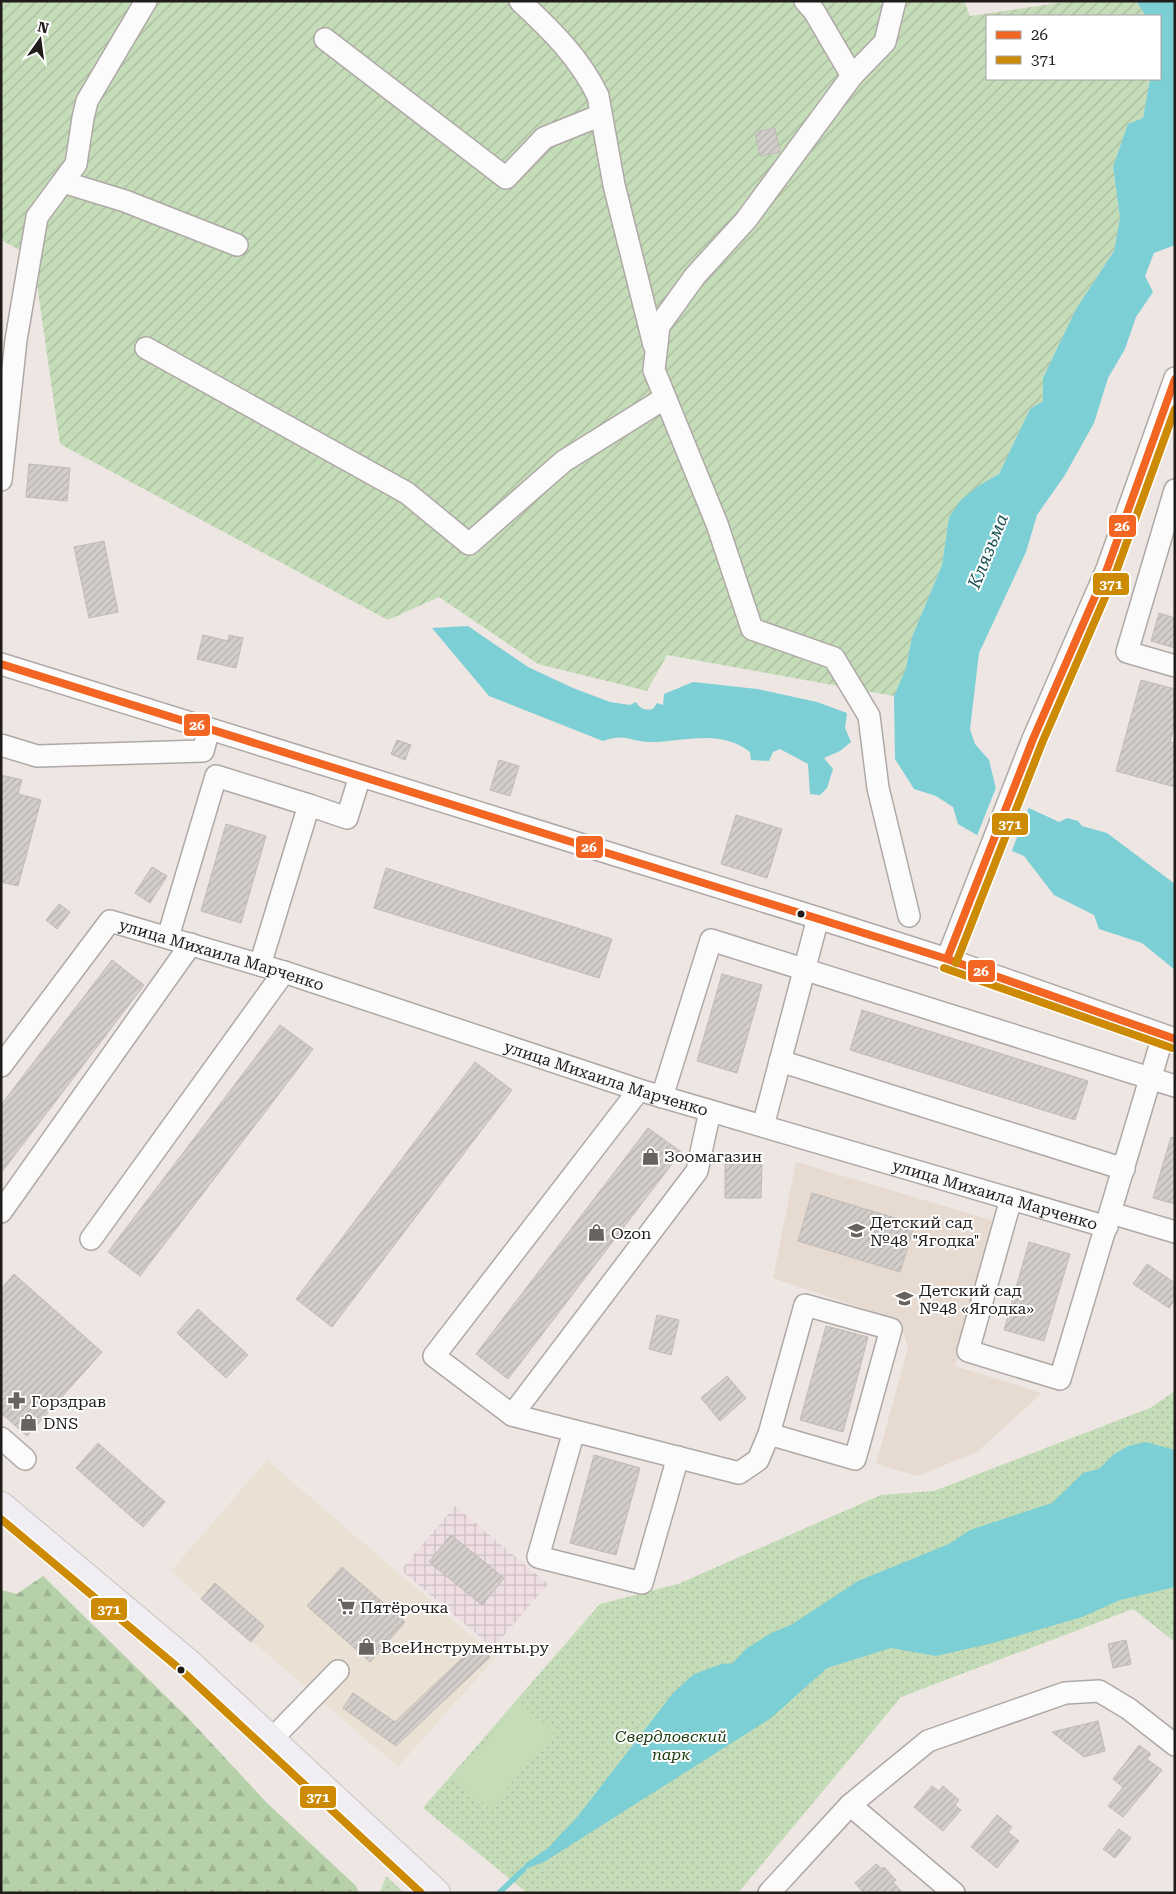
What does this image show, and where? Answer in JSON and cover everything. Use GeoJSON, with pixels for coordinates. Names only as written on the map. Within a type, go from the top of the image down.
{"type":"FeatureCollection","features":[{"type":"Feature","properties":{"kind":"main road"},"geometry":{"type":"LineString","coordinates":[[1,1506],[188,1663],[436,1893]]}},
{"type":"Feature","properties":{"kind":"street"},"geometry":{"type":"LineString","coordinates":[[1,480],[8,338],[38,217],[76,164],[87,101],[146,1]]}},
{"type":"Feature","properties":{"kind":"street"},"geometry":{"type":"LineString","coordinates":[[520,1],[557,36],[579,65],[598,96],[614,185],[656,352]]}},
{"type":"Feature","properties":{"kind":"street"},"geometry":{"type":"LineString","coordinates":[[806,1],[814,11],[852,76]]}},
{"type":"Feature","properties":{"kind":"street"},"geometry":{"type":"LineString","coordinates":[[895,1],[885,42],[852,76],[746,220],[694,276],[659,326],[654,370],[717,524],[752,629],[834,658],[870,716],[878,788],[908,916]]}},
{"type":"Feature","properties":{"kind":"street"},"geometry":{"type":"LineString","coordinates":[[325,39],[506,178],[544,138],[601,115]]}},
{"type":"Feature","properties":{"kind":"street"},"geometry":{"type":"LineString","coordinates":[[63,182],[125,200],[237,245]]}},
{"type":"Feature","properties":{"kind":"street"},"geometry":{"type":"LineString","coordinates":[[146,348],[407,493],[469,544],[564,461],[665,398]]}},
{"type":"Feature","properties":{"kind":"street"},"geometry":{"type":"LineString","coordinates":[[947,959],[976,889],[1033,739],[1107,569],[1167,422],[1175,378]]}},
{"type":"Feature","properties":{"kind":"street"},"geometry":{"type":"LineString","coordinates":[[1175,490],[1127,652],[1175,666]]}},
{"type":"Feature","properties":{"kind":"street"},"geometry":{"type":"LineString","coordinates":[[1,664],[947,959],[1169,1038],[1150,1078],[1060,1379],[968,1351],[1012,1199]]}},
{"type":"Feature","properties":{"kind":"street"},"geometry":{"type":"LineString","coordinates":[[1,745],[36,756],[203,751],[209,729]]}},
{"type":"Feature","properties":{"kind":"street"},"geometry":{"type":"LineString","coordinates":[[168,937],[216,776],[347,818],[360,776]]}},
{"type":"Feature","properties":{"kind":"street"},"geometry":{"type":"LineString","coordinates":[[260,965],[309,805]]}},
{"type":"Feature","properties":{"kind":"street"},"geometry":{"type":"LineString","coordinates":[[763,1126],[818,918]]}},
{"type":"Feature","properties":{"kind":"street","name":"улица Михаила Марченко"},"geometry":{"type":"LineString","coordinates":[[1,1066],[110,921],[284,972],[662,1097],[1012,1199],[1108,1220],[1175,1232]]}},
{"type":"Feature","properties":{"kind":"street"},"geometry":{"type":"LineString","coordinates":[[662,1097],[711,940],[1175,1086]]}},
{"type":"Feature","properties":{"kind":"street"},"geometry":{"type":"LineString","coordinates":[[1,1212],[191,944]]}},
{"type":"Feature","properties":{"kind":"street"},"geometry":{"type":"LineString","coordinates":[[91,1239],[284,972]]}},
{"type":"Feature","properties":{"kind":"street"},"geometry":{"type":"LineString","coordinates":[[780,1061],[1124,1169]]}},
{"type":"Feature","properties":{"kind":"street"},"geometry":{"type":"LineString","coordinates":[[639,1090],[434,1356],[512,1415],[739,1473],[758,1460],[770,1434],[805,1305],[891,1329],[856,1459],[770,1434]]}},
{"type":"Feature","properties":{"kind":"street"},"geometry":{"type":"LineString","coordinates":[[512,1415],[697,1171],[710,1111]]}},
{"type":"Feature","properties":{"kind":"street"},"geometry":{"type":"LineString","coordinates":[[574,1431],[538,1558],[642,1583],[678,1458]]}},
{"type":"Feature","properties":{"kind":"street"},"geometry":{"type":"LineString","coordinates":[[1,1438],[25,1458]]}},
{"type":"Feature","properties":{"kind":"street"},"geometry":{"type":"LineString","coordinates":[[271,1740],[338,1671]]}},
{"type":"Feature","properties":{"kind":"street"},"geometry":{"type":"LineString","coordinates":[[769,1893],[850,1805],[928,1741],[1065,1693],[1099,1690],[1175,1745]]}},
{"type":"Feature","properties":{"kind":"street"},"geometry":{"type":"LineString","coordinates":[[850,1805],[954,1893]]}},
{"type":"Feature","properties":{"kind":"shaded area","name":"Детский сад №48 «Ягодка»"},"geometry":{"type":"Polygon","coordinates":[[[796,1162],[994,1221],[955,1366],[1042,1393],[977,1452],[918,1476],[876,1464],[908,1348],[900,1321],[773,1278],[796,1162]]]}},
{"type":"Feature","properties":{"kind":"shaded area"},"geometry":{"type":"Polygon","coordinates":[[[267,1460],[496,1657],[398,1767],[171,1571],[267,1460]]]}},
{"type":"Feature","properties":{"kind":"shaded area"},"geometry":{"type":"Polygon","coordinates":[[[455,1506],[548,1584],[493,1648],[401,1570],[455,1506]]]}},
{"type":"Feature","properties":{"kind":"green space"},"geometry":{"type":"Polygon","coordinates":[[[1,1],[964,1],[970,16],[1072,1],[1136,1],[1145,15],[986,15],[986,80],[1150,80],[1143,118],[1113,167],[1120,218],[1114,251],[1076,309],[1043,378],[1043,401],[1030,409],[999,474],[978,486],[949,517],[942,565],[912,637],[906,668],[894,696],[667,655],[647,691],[538,664],[439,597],[388,620],[60,444],[33,257],[1,240],[1,1]]]}},
{"type":"Feature","properties":{"kind":"green space","name":"Свердловский парк"},"geometry":{"type":"Polygon","coordinates":[[[1175,1391],[1175,1642],[1133,1609],[901,1697],[738,1893],[527,1893],[423,1808],[600,1604],[678,1584],[881,1495],[934,1491],[1150,1408],[1175,1391]]]}},
{"type":"Feature","properties":{"kind":"green space"},"geometry":{"type":"Polygon","coordinates":[[[43,1576],[188,1718],[267,1803],[356,1886],[359,1893],[1,1893],[1,1590],[17,1594],[43,1576]]]}},
{"type":"Feature","properties":{"kind":"green space"},"geometry":{"type":"Polygon","coordinates":[[[518,1702],[554,1732],[490,1809],[454,1779],[518,1702]]]}},
{"type":"Feature","properties":{"kind":"green space"},"geometry":{"type":"Polygon","coordinates":[[[386,1876],[404,1893],[380,1893],[386,1876]]]}},
{"type":"Feature","properties":{"kind":"water","name":"Клязьма"},"geometry":{"type":"Polygon","coordinates":[[[1136,1],[1175,1],[1175,245],[1154,253],[1145,276],[1153,292],[1136,317],[1125,349],[1108,378],[1094,423],[1065,475],[1037,515],[1026,552],[979,653],[970,729],[975,744],[989,760],[996,789],[1005,797],[1059,822],[1067,818],[1078,821],[1082,826],[1107,833],[1175,884],[1175,970],[1142,943],[1099,929],[1094,915],[1054,895],[1024,856],[982,838],[958,824],[953,807],[936,796],[914,789],[895,759],[894,696],[906,668],[912,637],[942,565],[949,517],[961,500],[978,486],[999,474],[1030,409],[1043,401],[1043,378],[1076,309],[1114,251],[1120,218],[1113,167],[1128,124],[1143,118],[1150,80],[1161,80],[1161,15],[1145,15],[1136,1]]]}},
{"type":"Feature","properties":{"kind":"water"},"geometry":{"type":"Polygon","coordinates":[[[468,626],[528,667],[573,688],[610,702],[630,705],[636,702],[643,709],[653,709],[657,703],[663,705],[664,694],[693,682],[757,689],[817,702],[847,713],[845,728],[851,742],[840,751],[824,758],[833,769],[827,788],[820,795],[810,794],[808,764],[780,749],[773,752],[769,761],[751,760],[750,752],[726,740],[714,738],[649,742],[617,738],[603,741],[489,696],[432,628],[468,626]]]}},
{"type":"Feature","properties":{"kind":"water"},"geometry":{"type":"Polygon","coordinates":[[[1146,1442],[1175,1450],[1175,1587],[1120,1600],[1082,1617],[993,1643],[936,1656],[891,1648],[827,1668],[771,1718],[544,1862],[523,1870],[525,1864],[548,1848],[578,1816],[673,1693],[694,1674],[722,1664],[733,1663],[746,1649],[771,1633],[791,1625],[858,1581],[949,1544],[970,1530],[1052,1503],[1083,1473],[1099,1469],[1113,1455],[1128,1446],[1146,1442]]]}},
{"type":"Feature","properties":{"kind":"pier"},"geometry":{"type":"Polygon","coordinates":[[[997,785],[1006,795],[1029,807],[1011,853],[976,838],[997,785]]]}},
{"type":"Feature","properties":{"kind":"building"},"geometry":{"type":"Polygon","coordinates":[[[775,128],[780,152],[760,156],[755,132],[775,128]]]}},
{"type":"Feature","properties":{"kind":"building"},"geometry":{"type":"Polygon","coordinates":[[[29,464],[70,468],[67,501],[26,497],[29,464]]]}},
{"type":"Feature","properties":{"kind":"building"},"geometry":{"type":"Polygon","coordinates":[[[104,541],[118,612],[89,618],[74,547],[104,541]]]}},
{"type":"Feature","properties":{"kind":"building"},"geometry":{"type":"Polygon","coordinates":[[[1159,613],[1175,618],[1175,648],[1151,641],[1159,613]]]}},
{"type":"Feature","properties":{"kind":"building"},"geometry":{"type":"Polygon","coordinates":[[[203,635],[228,641],[229,635],[243,638],[236,668],[197,659],[203,635]]]}},
{"type":"Feature","properties":{"kind":"building"},"geometry":{"type":"Polygon","coordinates":[[[1141,680],[1175,689],[1175,724],[1170,742],[1175,743],[1175,787],[1116,771],[1141,680]]]}},
{"type":"Feature","properties":{"kind":"building"},"geometry":{"type":"Polygon","coordinates":[[[397,740],[411,745],[405,760],[391,754],[397,740]]]}},
{"type":"Feature","properties":{"kind":"building"},"geometry":{"type":"Polygon","coordinates":[[[499,760],[519,766],[510,796],[490,790],[499,760]]]}},
{"type":"Feature","properties":{"kind":"building"},"geometry":{"type":"Polygon","coordinates":[[[1,775],[22,780],[18,794],[41,800],[18,886],[1,882],[1,775]]]}},
{"type":"Feature","properties":{"kind":"building"},"geometry":{"type":"Polygon","coordinates":[[[736,815],[782,829],[767,878],[721,864],[736,815]]]}},
{"type":"Feature","properties":{"kind":"building"},"geometry":{"type":"Polygon","coordinates":[[[226,824],[266,836],[241,923],[201,911],[226,824]]]}},
{"type":"Feature","properties":{"kind":"building"},"geometry":{"type":"Polygon","coordinates":[[[152,867],[167,876],[150,903],[135,893],[152,867]]]}},
{"type":"Feature","properties":{"kind":"building"},"geometry":{"type":"Polygon","coordinates":[[[386,868],[612,939],[599,978],[374,908],[386,868]]]}},
{"type":"Feature","properties":{"kind":"building"},"geometry":{"type":"Polygon","coordinates":[[[59,904],[70,912],[57,929],[46,920],[59,904]]]}},
{"type":"Feature","properties":{"kind":"building"},"geometry":{"type":"Polygon","coordinates":[[[112,960],[144,985],[1,1173],[1,1105],[112,960]]]}},
{"type":"Feature","properties":{"kind":"building"},"geometry":{"type":"Polygon","coordinates":[[[722,974],[762,985],[737,1073],[697,1061],[722,974]]]}},
{"type":"Feature","properties":{"kind":"building"},"geometry":{"type":"Polygon","coordinates":[[[862,1010],[1088,1081],[1075,1120],[850,1050],[862,1010]]]}},
{"type":"Feature","properties":{"kind":"building"},"geometry":{"type":"Polygon","coordinates":[[[280,1025],[313,1049],[140,1276],[108,1252],[280,1025]]]}},
{"type":"Feature","properties":{"kind":"building"},"geometry":{"type":"Polygon","coordinates":[[[475,1062],[512,1090],[332,1327],[296,1299],[475,1062]]]}},
{"type":"Feature","properties":{"kind":"building"},"geometry":{"type":"Polygon","coordinates":[[[648,1128],[681,1152],[508,1379],[476,1354],[648,1128]]]}},
{"type":"Feature","properties":{"kind":"building"},"geometry":{"type":"Polygon","coordinates":[[[1171,1137],[1175,1138],[1175,1204],[1153,1198],[1171,1137]]]}},
{"type":"Feature","properties":{"kind":"building"},"geometry":{"type":"Polygon","coordinates":[[[725,1164],[762,1164],[761,1198],[725,1198],[725,1164]]]}},
{"type":"Feature","properties":{"kind":"building"},"geometry":{"type":"Polygon","coordinates":[[[812,1193],[915,1224],[900,1272],[798,1241],[812,1193]]]}},
{"type":"Feature","properties":{"kind":"building"},"geometry":{"type":"Polygon","coordinates":[[[1029,1242],[1070,1254],[1044,1341],[1004,1330],[1029,1242]]]}},
{"type":"Feature","properties":{"kind":"building"},"geometry":{"type":"Polygon","coordinates":[[[1147,1264],[1175,1283],[1175,1300],[1169,1308],[1133,1284],[1147,1264]]]}},
{"type":"Feature","properties":{"kind":"building"},"geometry":{"type":"Polygon","coordinates":[[[14,1274],[102,1352],[27,1436],[1,1413],[1,1289],[14,1274]]]}},
{"type":"Feature","properties":{"kind":"building"},"geometry":{"type":"Polygon","coordinates":[[[198,1309],[248,1355],[226,1378],[177,1333],[198,1309]]]}},
{"type":"Feature","properties":{"kind":"building"},"geometry":{"type":"Polygon","coordinates":[[[657,1315],[679,1320],[671,1355],[649,1349],[657,1315]]]}},
{"type":"Feature","properties":{"kind":"building"},"geometry":{"type":"Polygon","coordinates":[[[826,1326],[868,1337],[843,1432],[800,1420],[826,1326]]]}},
{"type":"Feature","properties":{"kind":"building"},"geometry":{"type":"Polygon","coordinates":[[[727,1376],[746,1398],[720,1421],[701,1398],[727,1376]]]}},
{"type":"Feature","properties":{"kind":"building"},"geometry":{"type":"Polygon","coordinates":[[[98,1443],[165,1502],[143,1527],[76,1468],[98,1443]]]}},
{"type":"Feature","properties":{"kind":"building"},"geometry":{"type":"Polygon","coordinates":[[[594,1455],[640,1468],[616,1555],[570,1543],[594,1455]]]}},
{"type":"Feature","properties":{"kind":"building"},"geometry":{"type":"Polygon","coordinates":[[[451,1535],[504,1578],[482,1605],[429,1562],[451,1535]]]}},
{"type":"Feature","properties":{"kind":"building"},"geometry":{"type":"Polygon","coordinates":[[[342,1567],[405,1622],[370,1662],[307,1606],[342,1567]]]}},
{"type":"Feature","properties":{"kind":"building"},"geometry":{"type":"Polygon","coordinates":[[[215,1583],[264,1626],[251,1642],[201,1599],[215,1583]]]}},
{"type":"Feature","properties":{"kind":"building"},"geometry":{"type":"Polygon","coordinates":[[[1126,1640],[1131,1664],[1113,1668],[1108,1644],[1126,1640]]]}},
{"type":"Feature","properties":{"kind":"building"},"geometry":{"type":"Polygon","coordinates":[[[477,1644],[490,1657],[396,1746],[343,1708],[353,1693],[395,1722],[477,1644]]]}},
{"type":"Feature","properties":{"kind":"building"},"geometry":{"type":"Polygon","coordinates":[[[1098,1721],[1105,1751],[1084,1757],[1052,1732],[1098,1721]]]}},
{"type":"Feature","properties":{"kind":"building"},"geometry":{"type":"Polygon","coordinates":[[[1139,1745],[1151,1754],[1147,1759],[1162,1770],[1123,1817],[1108,1806],[1123,1787],[1113,1779],[1139,1745]]]}},
{"type":"Feature","properties":{"kind":"building"},"geometry":{"type":"Polygon","coordinates":[[[932,1786],[939,1791],[943,1786],[959,1800],[955,1805],[961,1810],[943,1831],[914,1807],[932,1786]]]}},
{"type":"Feature","properties":{"kind":"building"},"geometry":{"type":"Polygon","coordinates":[[[997,1815],[1012,1827],[1008,1832],[1019,1841],[997,1868],[971,1847],[997,1815]]]}},
{"type":"Feature","properties":{"kind":"building"},"geometry":{"type":"Polygon","coordinates":[[[1119,1829],[1131,1838],[1115,1858],[1103,1849],[1119,1829]]]}},
{"type":"Feature","properties":{"kind":"building"},"geometry":{"type":"Polygon","coordinates":[[[876,1864],[882,1869],[884,1867],[896,1880],[893,1882],[903,1893],[864,1893],[855,1883],[876,1864]]]}},
{"type":"Feature","properties":{"kind":"waterway"},"geometry":{"type":"LineString","coordinates":[[499,1893],[523,1870]]}},
{"type":"Feature","properties":{"kind":"transit line","name":"26"},"geometry":{"type":"LineString","coordinates":[[947,959],[1033,739],[1107,569],[1175,379]]}},
{"type":"Feature","properties":{"kind":"transit line","name":"371"},"geometry":{"type":"LineString","coordinates":[[956,963],[1042,743],[1116,572],[1175,409]]}},
{"type":"Feature","properties":{"kind":"transit line","name":"26"},"geometry":{"type":"LineString","coordinates":[[1,664],[947,959],[1175,1039]]}},
{"type":"Feature","properties":{"kind":"transit line","name":"371"},"geometry":{"type":"LineString","coordinates":[[944,968],[1172,1048]]}},
{"type":"Feature","properties":{"kind":"transit line","name":"371"},"geometry":{"type":"LineString","coordinates":[[1,1519],[181,1670],[421,1893]]}},
{"type":"Feature","properties":{"kind":"place","name":"Зоомагазин"},"geometry":{"type":"Point","coordinates":[650,1156]}},
{"type":"Feature","properties":{"kind":"place","name":"Детский сад №48 \"Ягодка\""},"geometry":{"type":"Point","coordinates":[856,1231]}},
{"type":"Feature","properties":{"kind":"place","name":"Ozon"},"geometry":{"type":"Point","coordinates":[597,1233]}},
{"type":"Feature","properties":{"kind":"place","name":"Детский сад №48 «Ягодка»"},"geometry":{"type":"Point","coordinates":[905,1299]}},
{"type":"Feature","properties":{"kind":"place","name":"Горздрав"},"geometry":{"type":"Point","coordinates":[17,1401]}},
{"type":"Feature","properties":{"kind":"place","name":"DNS"},"geometry":{"type":"Point","coordinates":[29,1423]}},
{"type":"Feature","properties":{"kind":"place","name":"Пятёрочка"},"geometry":{"type":"Point","coordinates":[346,1607]}},
{"type":"Feature","properties":{"kind":"place","name":"ВсеИнструменты.ру"},"geometry":{"type":"Point","coordinates":[367,1647]}}]}
